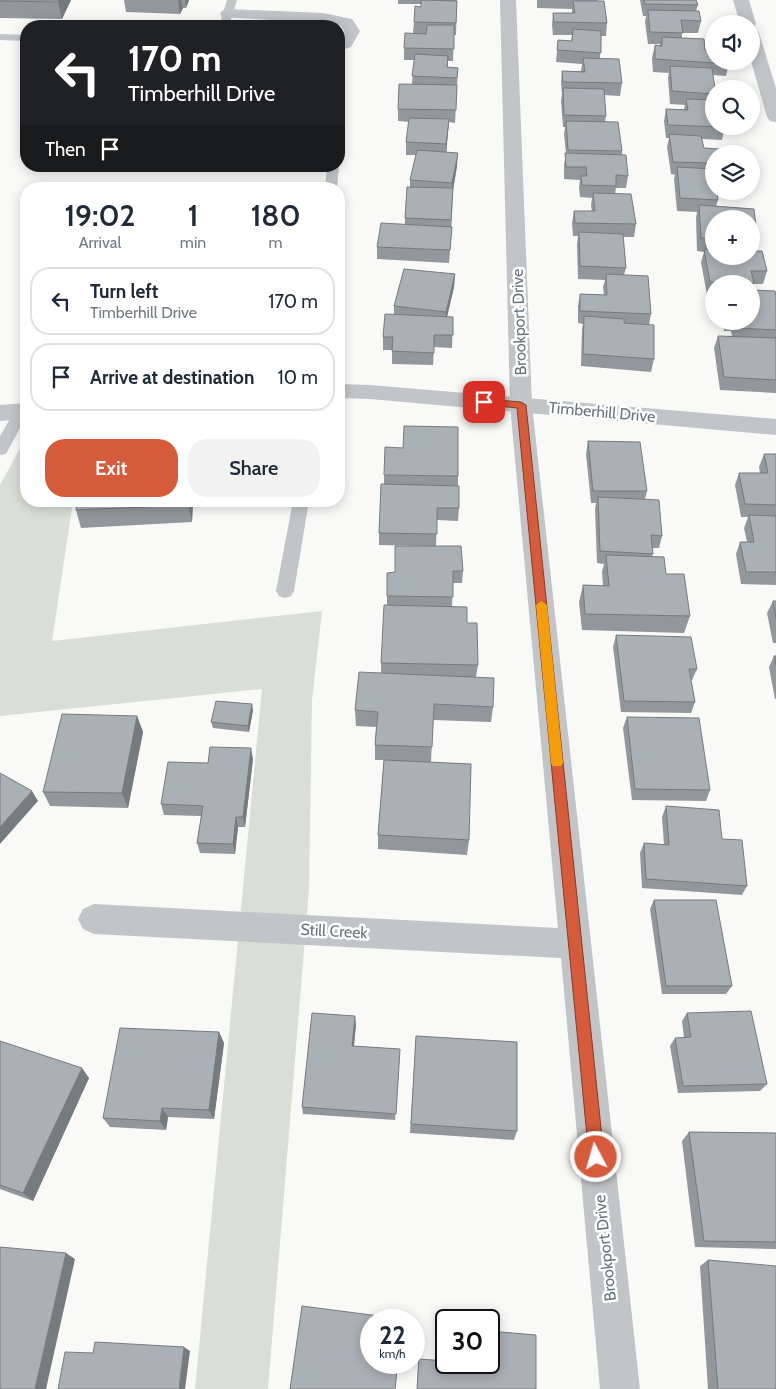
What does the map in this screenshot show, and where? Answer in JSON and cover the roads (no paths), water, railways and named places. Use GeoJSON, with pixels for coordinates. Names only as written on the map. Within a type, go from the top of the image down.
{"type":"FeatureCollection","features":[{"type":"Feature","properties":{"kind":"street","name":"Brookport Drive"},"geometry":{"type":"LineString","coordinates":[[508,0],[521,405],[620,1389]]}},
{"type":"Feature","properties":{"kind":"street"},"geometry":{"type":"LineString","coordinates":[[742,0],[746,15]]}},
{"type":"Feature","properties":{"kind":"street"},"geometry":{"type":"LineString","coordinates":[[228,13],[334,20]]}},
{"type":"Feature","properties":{"kind":"street"},"geometry":{"type":"LineString","coordinates":[[345,22],[352,31],[345,44]]}},
{"type":"Feature","properties":{"kind":"street"},"geometry":{"type":"LineString","coordinates":[[760,63],[776,117]]}},
{"type":"Feature","properties":{"kind":"street","name":"Timberhill Drive"},"geometry":{"type":"LineString","coordinates":[[345,391],[776,427]]}},
{"type":"Feature","properties":{"kind":"street","name":"Still Creek"},"geometry":{"type":"LineString","coordinates":[[94,919],[575,944]]}},
{"type":"Feature","properties":{"kind":"lane"},"geometry":{"type":"LineString","coordinates":[[1,38],[20,38]]}},
{"type":"Feature","properties":{"kind":"lane"},"geometry":{"type":"LineString","coordinates":[[0,450],[16,412]]}},
{"type":"Feature","properties":{"kind":"lane"},"geometry":{"type":"LineString","coordinates":[[286,591],[300,507]]}}]}
